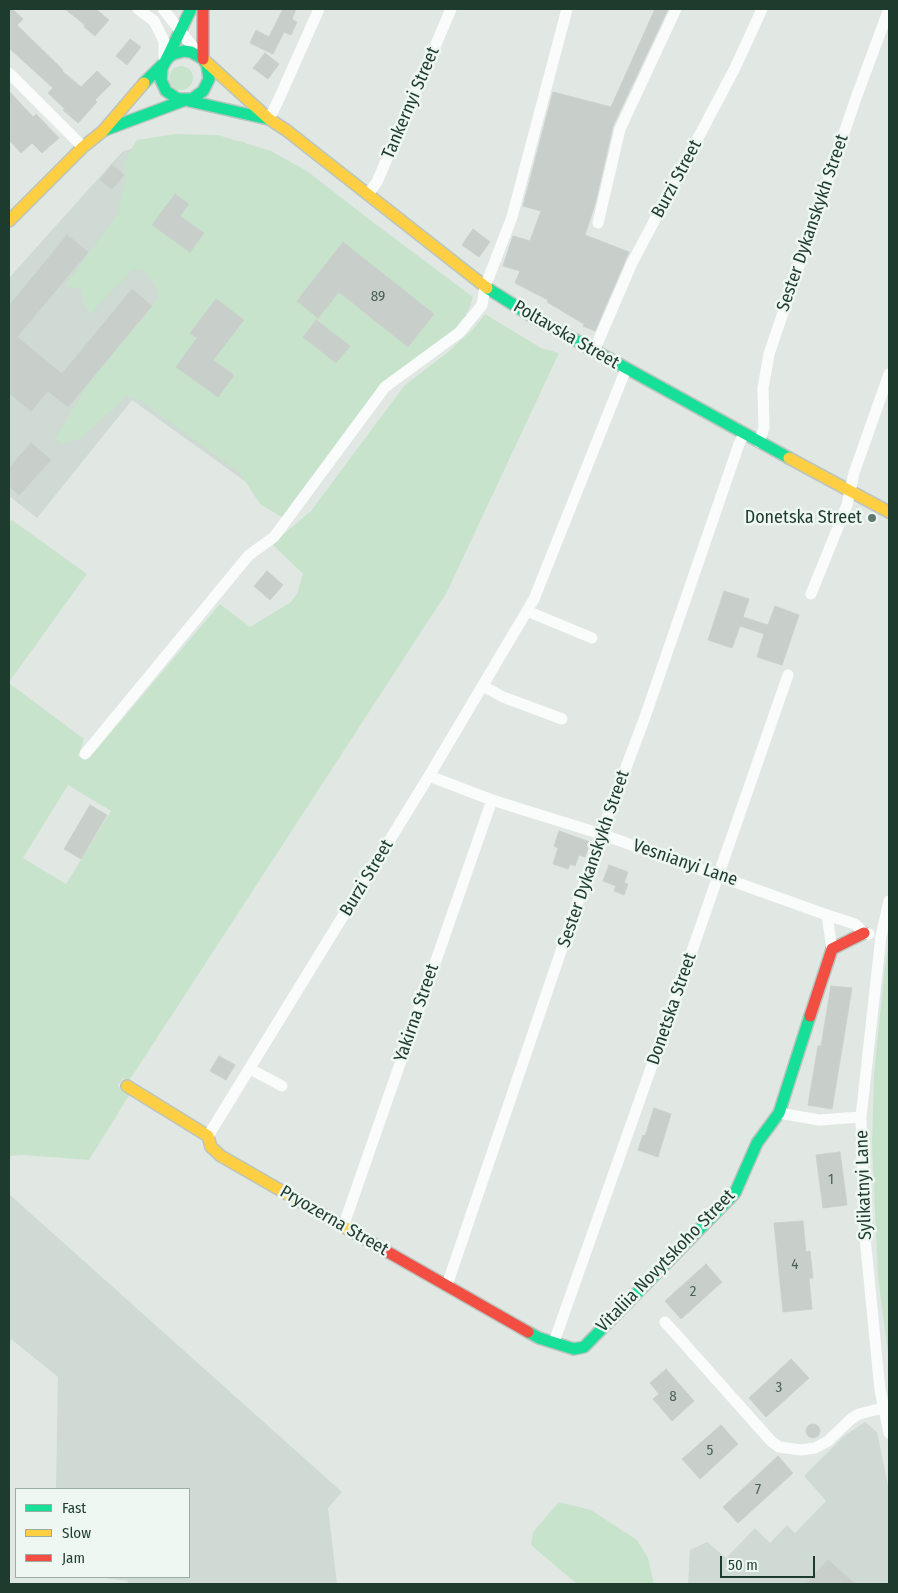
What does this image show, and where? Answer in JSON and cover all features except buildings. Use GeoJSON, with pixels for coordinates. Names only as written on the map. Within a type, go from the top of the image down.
{"type":"FeatureCollection","features":[{"type":"Feature","properties":{"kind":"street"},"geometry":{"type":"LineString","coordinates":[[138,9],[154,21],[164,41],[164,62]]}},
{"type":"Feature","properties":{"kind":"street"},"geometry":{"type":"LineString","coordinates":[[103,131],[198,96],[207,86],[209,72],[203,60],[163,9]]}},
{"type":"Feature","properties":{"kind":"street"},"geometry":{"type":"LineString","coordinates":[[185,100],[172,96],[163,86],[160,74],[164,62],[191,9]]}},
{"type":"Feature","properties":{"kind":"street"},"geometry":{"type":"LineString","coordinates":[[203,9],[203,60]]}},
{"type":"Feature","properties":{"kind":"street"},"geometry":{"type":"LineString","coordinates":[[269,119],[319,9]]}},
{"type":"Feature","properties":{"kind":"street","name":"Tankernyi Street"},"geometry":{"type":"LineString","coordinates":[[368,194],[377,182],[450,9]]}},
{"type":"Feature","properties":{"kind":"street"},"geometry":{"type":"LineString","coordinates":[[85,754],[249,556],[274,538],[385,387],[460,332],[482,304],[485,287],[512,217],[567,9]]}},
{"type":"Feature","properties":{"kind":"street"},"geometry":{"type":"LineString","coordinates":[[598,223],[620,129],[676,9]]}},
{"type":"Feature","properties":{"kind":"street","name":"Burzi Street"},"geometry":{"type":"LineString","coordinates":[[594,351],[632,263],[735,68],[762,9]]}},
{"type":"Feature","properties":{"kind":"street","name":"Sester Dykanskykh Street"},"geometry":{"type":"LineString","coordinates":[[759,442],[764,428],[763,388],[769,354],[888,9]]}},
{"type":"Feature","properties":{"kind":"street"},"geometry":{"type":"LineString","coordinates":[[9,221],[83,147],[103,131],[173,54],[184,52],[198,55],[203,60]]}},
{"type":"Feature","properties":{"kind":"street","name":"Poltavska Street"},"geometry":{"type":"LineString","coordinates":[[203,60],[269,119],[286,130],[485,287],[626,369],[889,512]]}},
{"type":"Feature","properties":{"kind":"street"},"geometry":{"type":"LineString","coordinates":[[9,73],[83,147]]}},
{"type":"Feature","properties":{"kind":"street","name":"Poltavska Street"},"geometry":{"type":"LineString","coordinates":[[185,100],[269,119]]}},
{"type":"Feature","properties":{"kind":"street","name":"Burzi Street"},"geometry":{"type":"LineString","coordinates":[[208,1136],[429,776],[534,599],[626,369]]}},
{"type":"Feature","properties":{"kind":"street"},"geometry":{"type":"LineString","coordinates":[[811,594],[847,505],[854,473],[889,374]]}},
{"type":"Feature","properties":{"kind":"street","name":"Sester Dykanskykh Street"},"geometry":{"type":"LineString","coordinates":[[447,1285],[601,834],[645,717],[744,434]]}},
{"type":"Feature","properties":{"kind":"street"},"geometry":{"type":"LineString","coordinates":[[527,611],[592,638]]}},
{"type":"Feature","properties":{"kind":"street","name":"Donetska Street"},"geometry":{"type":"LineString","coordinates":[[554,1342],[788,675]]}},
{"type":"Feature","properties":{"kind":"street"},"geometry":{"type":"LineString","coordinates":[[482,686],[503,697],[562,719]]}},
{"type":"Feature","properties":{"kind":"street","name":"Vesnianyi Lane"},"geometry":{"type":"LineString","coordinates":[[429,776],[492,800],[601,834],[718,875],[855,924],[864,933],[881,936]]}},
{"type":"Feature","properties":{"kind":"street","name":"Yakirna Street"},"geometry":{"type":"LineString","coordinates":[[343,1227],[492,800]]}},
{"type":"Feature","properties":{"kind":"street"},"geometry":{"type":"LineString","coordinates":[[881,936],[889,901]]}},
{"type":"Feature","properties":{"kind":"street","name":"Vitaliia Novytskoho Street"},"geometry":{"type":"LineString","coordinates":[[554,1342],[574,1349],[584,1347],[735,1193],[758,1143],[779,1113],[832,949],[827,915]]}},
{"type":"Feature","properties":{"kind":"street"},"geometry":{"type":"LineString","coordinates":[[832,949],[864,933]]}},
{"type":"Feature","properties":{"kind":"street","name":"Sylikatnyi Lane"},"geometry":{"type":"LineString","coordinates":[[881,936],[861,1116],[864,1227],[880,1390],[889,1433]]}},
{"type":"Feature","properties":{"kind":"street"},"geometry":{"type":"LineString","coordinates":[[250,1069],[282,1086]]}},
{"type":"Feature","properties":{"kind":"street","name":"Pryozerna Street"},"geometry":{"type":"LineString","coordinates":[[127,1086],[208,1136],[211,1147],[221,1156],[538,1338],[554,1342]]}},
{"type":"Feature","properties":{"kind":"street"},"geometry":{"type":"LineString","coordinates":[[779,1113],[819,1120],[861,1116]]}},
{"type":"Feature","properties":{"kind":"street"},"geometry":{"type":"LineString","coordinates":[[665,1322],[771,1441],[779,1447],[800,1450],[815,1448],[828,1441],[859,1414],[884,1408]]}},
{"type":"Feature","properties":{"kind":"shaded area"},"geometry":{"type":"Polygon","coordinates":[[[197,136],[244,142],[467,315],[378,382],[285,510],[132,400],[37,518],[9,496],[9,278],[122,152],[162,138],[197,136]]]}},
{"type":"Feature","properties":{"kind":"shaded area"},"geometry":{"type":"Polygon","coordinates":[[[9,1194],[342,1492],[328,1508],[337,1584],[127,1584],[128,1581],[106,1578],[190,1578],[190,1488],[56,1488],[58,1377],[11,1339],[9,1351],[9,1194]]]}},
{"type":"Feature","properties":{"kind":"shaded area"},"geometry":{"type":"Polygon","coordinates":[[[865,1422],[877,1432],[889,1490],[889,1584],[688,1584],[690,1550],[707,1542],[726,1558],[755,1528],[770,1543],[787,1525],[795,1533],[826,1501],[804,1476],[844,1436],[865,1422]]]}},
{"type":"Feature","properties":{"kind":"green space"},"geometry":{"type":"Polygon","coordinates":[[[181,66],[190,69],[193,78],[190,87],[181,90],[172,87],[169,78],[172,69],[181,66]]]}},
{"type":"Feature","properties":{"kind":"green space"},"geometry":{"type":"Polygon","coordinates":[[[176,134],[218,135],[271,151],[307,171],[473,297],[469,309],[453,332],[398,372],[283,518],[260,504],[239,472],[138,399],[127,396],[81,438],[61,444],[55,439],[86,387],[158,298],[156,286],[145,271],[134,269],[90,314],[83,301],[81,289],[65,286],[117,215],[126,179],[124,161],[137,140],[176,134]]]}},
{"type":"Feature","properties":{"kind":"green space"},"geometry":{"type":"Polygon","coordinates":[[[485,314],[541,348],[559,353],[447,592],[129,1081],[123,1078],[118,1086],[130,1094],[89,1160],[24,1155],[9,1156],[9,683],[84,739],[78,757],[90,757],[220,604],[250,627],[291,602],[297,594],[303,574],[272,544],[311,511],[404,386],[448,352],[473,329],[485,314]],[[68,785],[23,858],[66,884],[111,811],[68,785]]]}},
{"type":"Feature","properties":{"kind":"green space"},"geometry":{"type":"Polygon","coordinates":[[[12,520],[87,574],[9,682],[9,523],[12,520]]]}},
{"type":"Feature","properties":{"kind":"green space"},"geometry":{"type":"Polygon","coordinates":[[[889,942],[889,1361],[878,1277],[872,1145],[874,1074],[889,942]]]}},
{"type":"Feature","properties":{"kind":"green space"},"geometry":{"type":"Polygon","coordinates":[[[559,1502],[591,1510],[637,1540],[648,1558],[654,1584],[577,1584],[531,1545],[533,1532],[559,1502]]]}},
{"type":"Feature","properties":{"kind":"traffic: fast"},"geometry":{"type":"LineString","coordinates":[[144,83],[165,62],[169,57],[184,51],[191,52],[203,59],[207,65],[209,79],[203,91],[192,99],[178,99],[166,91],[161,80],[162,68],[165,62],[191,9]]}},
{"type":"Feature","properties":{"kind":"traffic: fast"},"geometry":{"type":"LineString","coordinates":[[105,130],[185,100],[268,119]]}},
{"type":"Feature","properties":{"kind":"traffic: fast"},"geometry":{"type":"LineString","coordinates":[[487,288],[530,315],[789,458]]}},
{"type":"Feature","properties":{"kind":"traffic: fast"},"geometry":{"type":"LineString","coordinates":[[528,1332],[539,1338],[574,1349],[584,1347],[735,1193],[757,1143],[779,1113],[810,1016]]}},
{"type":"Feature","properties":{"kind":"traffic: slow"},"geometry":{"type":"LineString","coordinates":[[203,59],[269,119],[286,130],[487,288]]}},
{"type":"Feature","properties":{"kind":"traffic: slow"},"geometry":{"type":"LineString","coordinates":[[9,221],[83,147],[103,131],[144,83]]}},
{"type":"Feature","properties":{"kind":"traffic: slow"},"geometry":{"type":"LineString","coordinates":[[789,458],[889,512]]}},
{"type":"Feature","properties":{"kind":"traffic: slow"},"geometry":{"type":"LineString","coordinates":[[127,1086],[208,1136],[211,1147],[221,1156],[365,1239]]}},
{"type":"Feature","properties":{"kind":"traffic: jam"},"geometry":{"type":"LineString","coordinates":[[203,9],[203,59]]}},
{"type":"Feature","properties":{"kind":"traffic: jam"},"geometry":{"type":"LineString","coordinates":[[810,1016],[832,949],[864,933]]}},
{"type":"Feature","properties":{"kind":"traffic: jam"},"geometry":{"type":"LineString","coordinates":[[365,1239],[528,1332]]}},
{"type":"Feature","properties":{"kind":"place","name":"Donetska Street"},"geometry":{"type":"Point","coordinates":[872,518]}}]}
